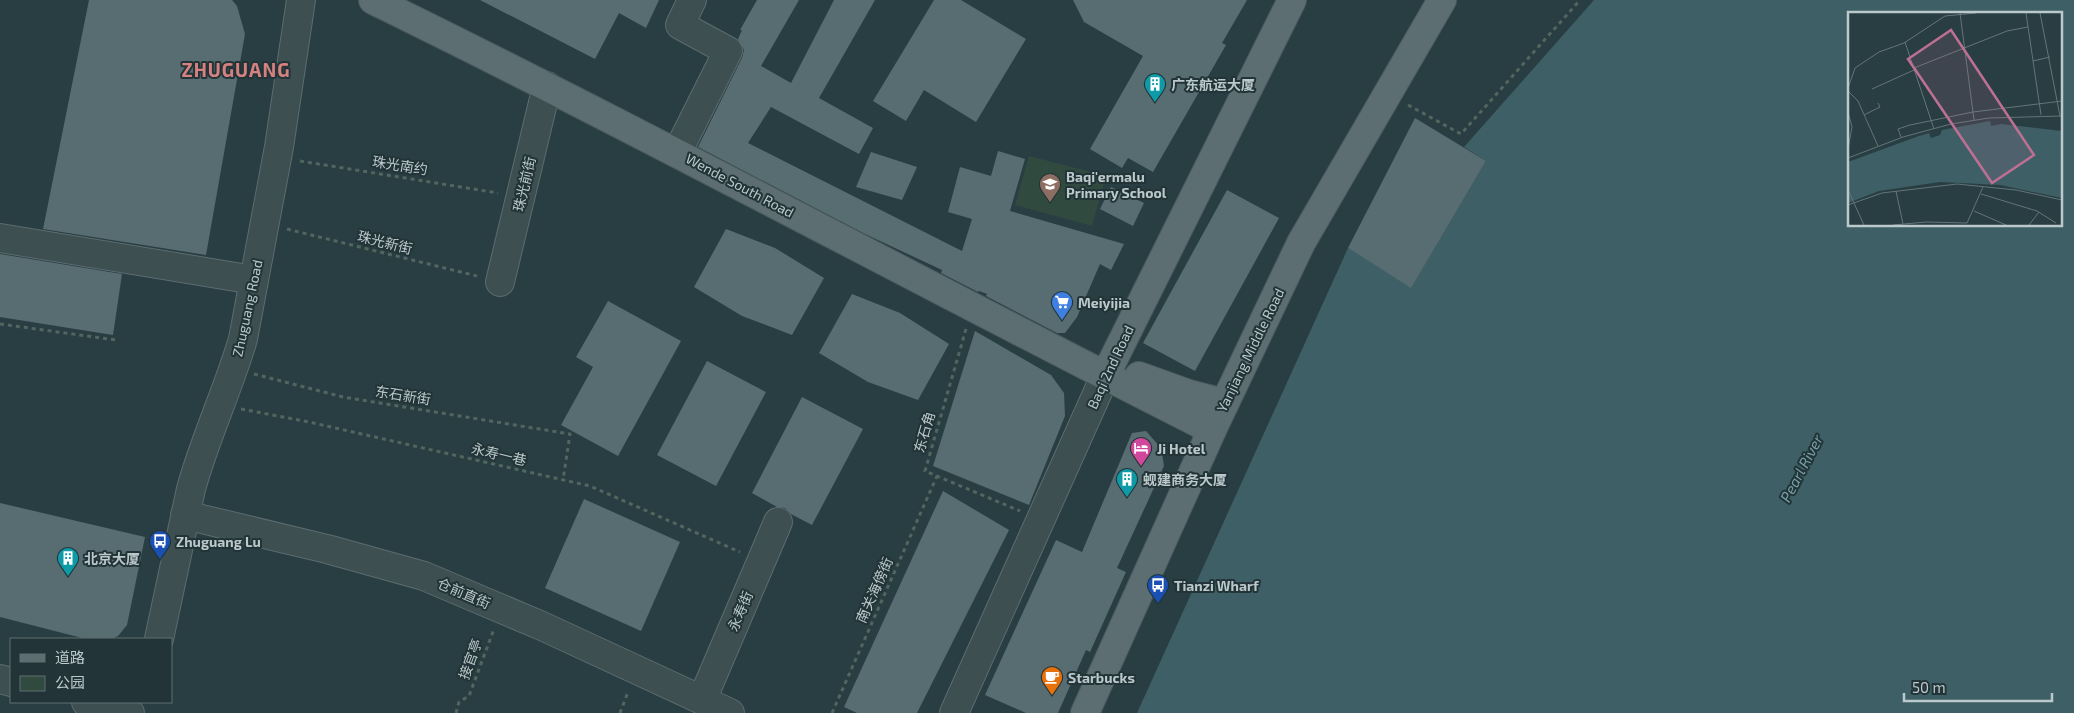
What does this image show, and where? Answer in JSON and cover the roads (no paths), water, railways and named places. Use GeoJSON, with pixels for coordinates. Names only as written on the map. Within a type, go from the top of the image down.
{"type":"FeatureCollection","features":[{"type":"Feature","properties":{"kind":"main road","name":"Wende South Road"},"geometry":{"type":"LineString","coordinates":[[373,0],[547,86],[1212,430]]}},
{"type":"Feature","properties":{"kind":"main road","name":"Baqi 2nd Road"},"geometry":{"type":"LineString","coordinates":[[1105,376],[1292,0]]}},
{"type":"Feature","properties":{"kind":"main road","name":"Yanjiang Middle Road"},"geometry":{"type":"LineString","coordinates":[[1085,713],[1224,403],[1301,242],[1442,0]]}},
{"type":"Feature","properties":{"kind":"main road"},"geometry":{"type":"LineString","coordinates":[[1105,376],[1141,376],[1189,394],[1224,403]]}},
{"type":"Feature","properties":{"kind":"street","name":"Zhuguang Road"},"geometry":{"type":"LineString","coordinates":[[159,638],[185,514],[198,465],[243,339],[277,157],[301,0]]}},
{"type":"Feature","properties":{"kind":"street"},"geometry":{"type":"LineString","coordinates":[[677,153],[728,51],[680,25],[692,0]]}},
{"type":"Feature","properties":{"kind":"street","name":"珠光前街"},"geometry":{"type":"LineString","coordinates":[[500,282],[547,86]]}},
{"type":"Feature","properties":{"kind":"street"},"geometry":{"type":"LineString","coordinates":[[0,238],[254,280]]}},
{"type":"Feature","properties":{"kind":"street","name":"Baqi 2nd Road"},"geometry":{"type":"LineString","coordinates":[[954,713],[1105,376]]}},
{"type":"Feature","properties":{"kind":"street","name":"仓前直街"},"geometry":{"type":"LineString","coordinates":[[185,514],[328,549],[424,576],[730,713]]}},
{"type":"Feature","properties":{"kind":"street","name":"永寿街"},"geometry":{"type":"LineString","coordinates":[[702,700],[778,522]]}},
{"type":"Feature","properties":{"kind":"street"},"geometry":{"type":"LineString","coordinates":[[90,703],[130,713]]}},
{"type":"Feature","properties":{"kind":"water","name":"Pearl River"},"geometry":{"type":"Polygon","coordinates":[[[1594,0],[2074,0],[2074,713],[1137,713],[1348,248],[1411,287],[1486,161],[1464,147],[1594,0]]]}},
{"type":"Feature","properties":{"kind":"place","name":"广东航运大厦"},"geometry":{"type":"Point","coordinates":[1155,103]}},
{"type":"Feature","properties":{"kind":"place","name":"Baqi'ermalu Primary School"},"geometry":{"type":"Point","coordinates":[1050,203]}},
{"type":"Feature","properties":{"kind":"place","name":"Meiyijia"},"geometry":{"type":"Point","coordinates":[1062,321]}},
{"type":"Feature","properties":{"kind":"place","name":"Ji Hotel"},"geometry":{"type":"Point","coordinates":[1141,467]}},
{"type":"Feature","properties":{"kind":"place","name":"蚬建商务大厦"},"geometry":{"type":"Point","coordinates":[1127,498]}},
{"type":"Feature","properties":{"kind":"place","name":"Zhuguang Lu"},"geometry":{"type":"Point","coordinates":[160,560]}},
{"type":"Feature","properties":{"kind":"place","name":"北京大厦"},"geometry":{"type":"Point","coordinates":[68,577]}},
{"type":"Feature","properties":{"kind":"place","name":"Tianzi Wharf"},"geometry":{"type":"Point","coordinates":[1158,604]}},
{"type":"Feature","properties":{"kind":"place","name":"Starbucks"},"geometry":{"type":"Point","coordinates":[1052,696]}},
{"type":"Feature","properties":{"kind":"district","name":"ZHUGUANG"},"geometry":{"type":"Point","coordinates":[236,69]}}]}
